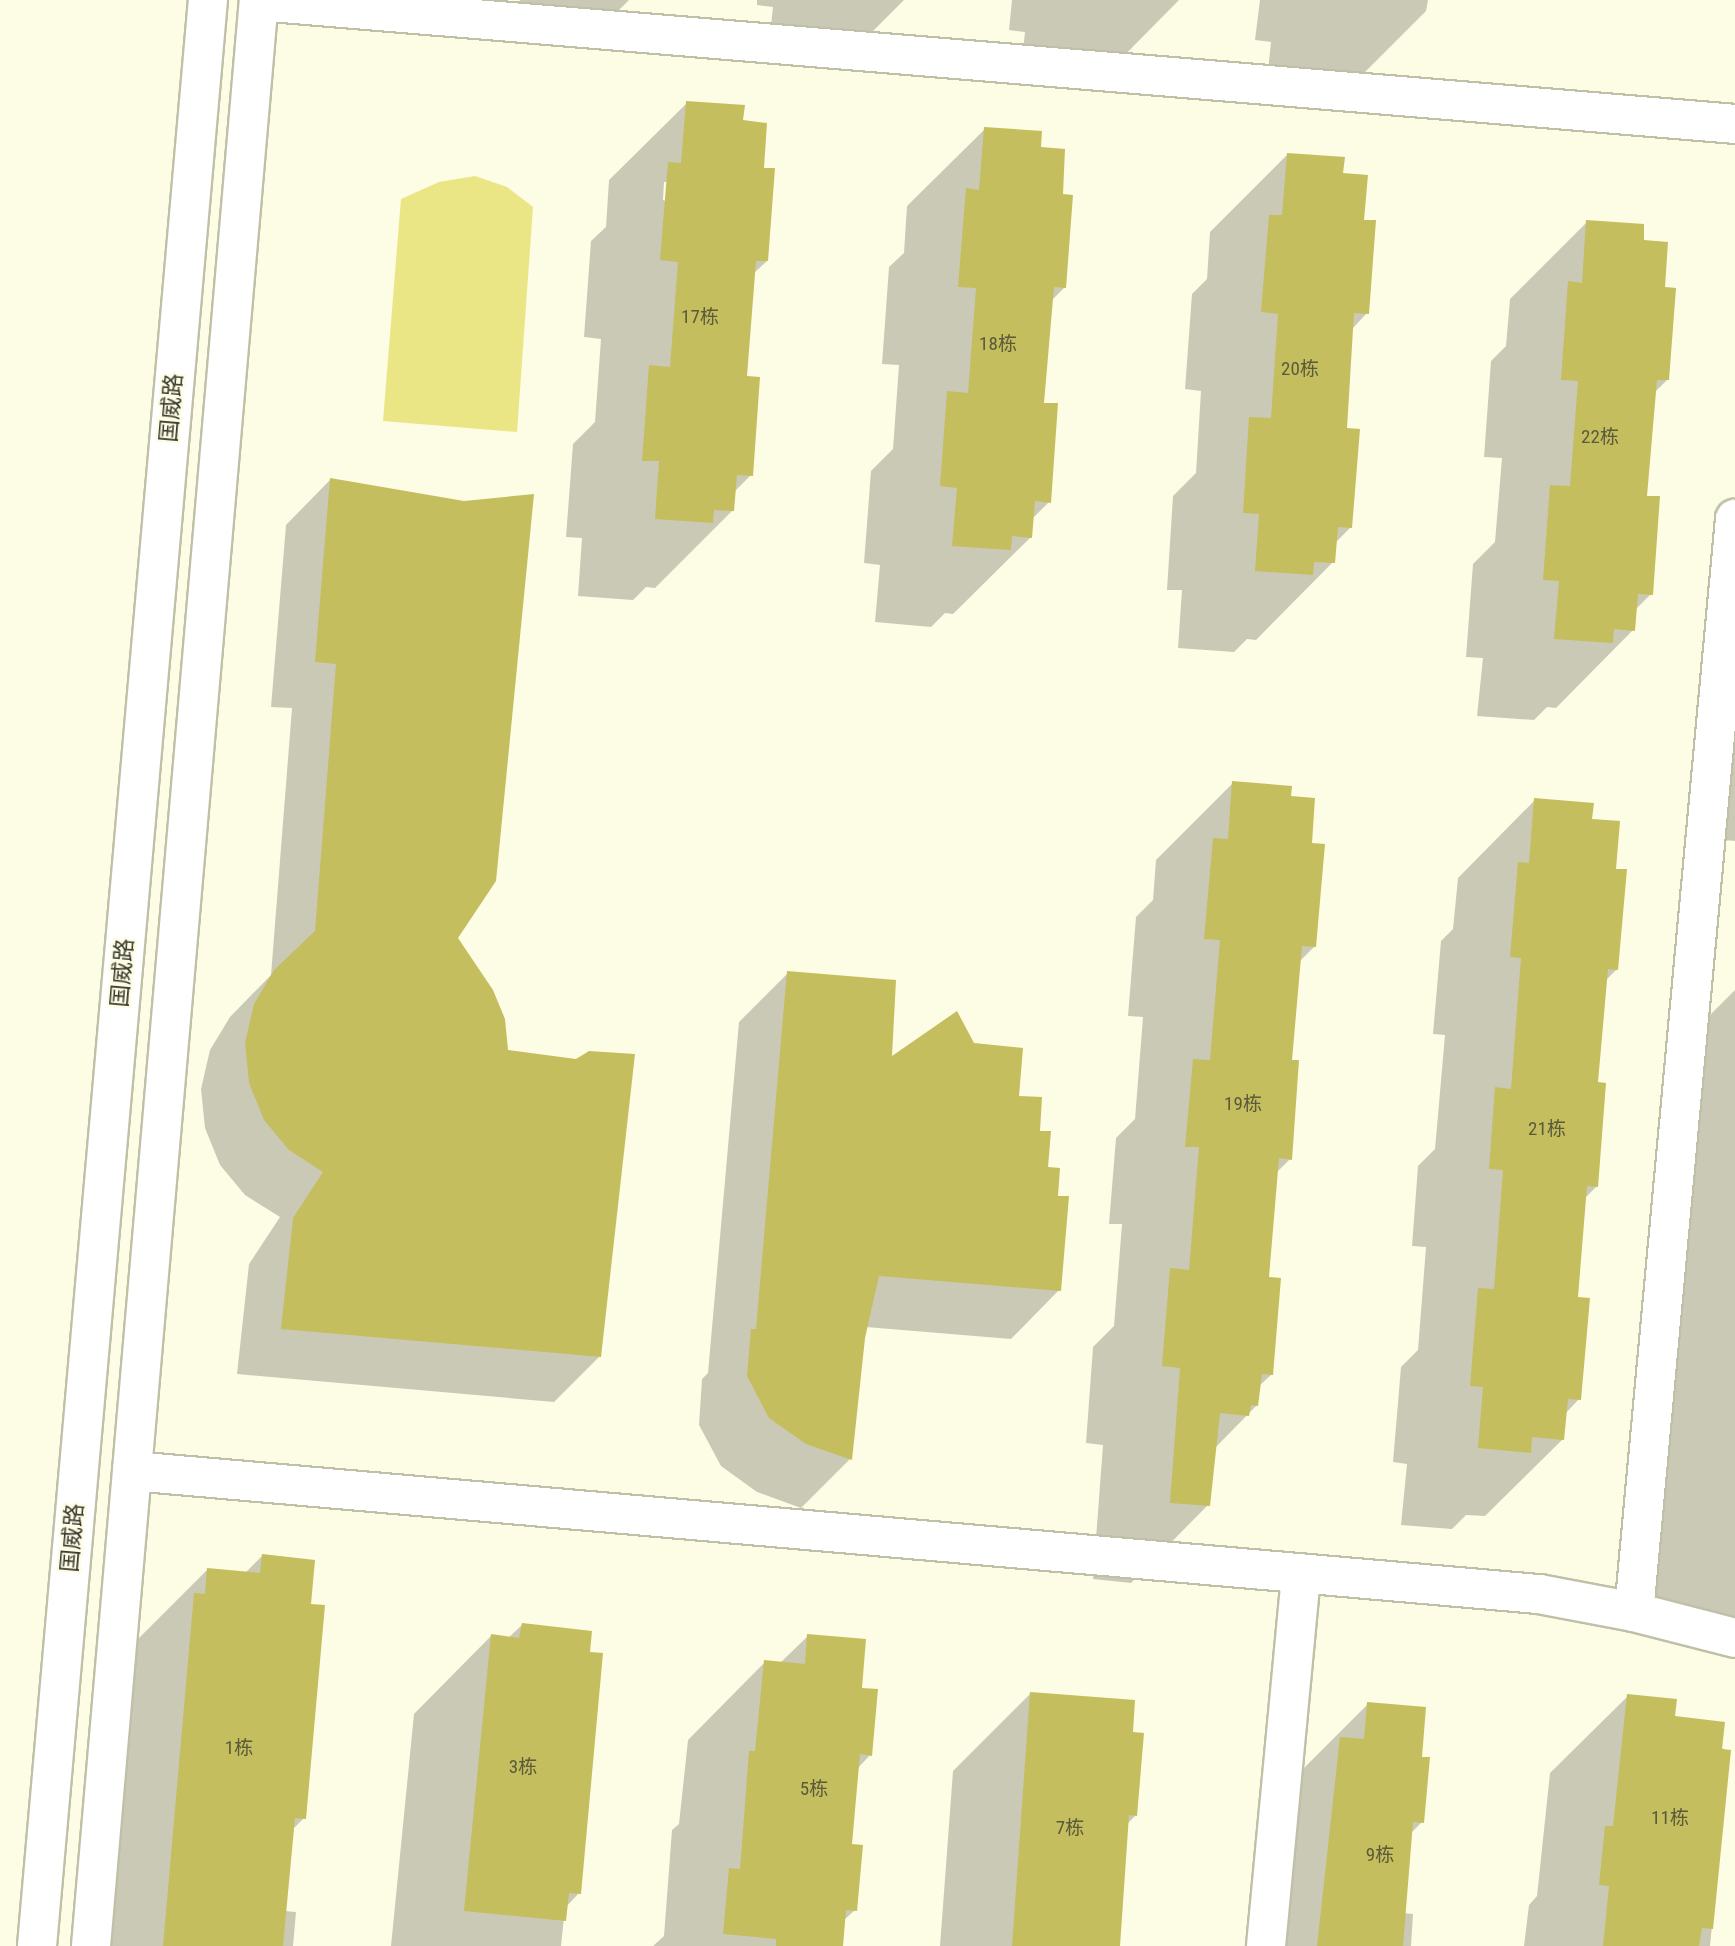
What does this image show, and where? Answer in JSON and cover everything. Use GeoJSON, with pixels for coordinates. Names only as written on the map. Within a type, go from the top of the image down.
{"type":"FeatureCollection","features":[{"type":"Feature","properties":{"kind":"street","name":"国威路"},"geometry":{"type":"LineString","coordinates":[[37,1946],[208,0]]}},
{"type":"Feature","properties":{"kind":"street"},"geometry":{"type":"LineString","coordinates":[[91,1946],[259,0],[1735,124]]}},
{"type":"Feature","properties":{"kind":"street"},"geometry":{"type":"LineString","coordinates":[[1634,1612],[1735,519]]}},
{"type":"Feature","properties":{"kind":"street"},"geometry":{"type":"LineString","coordinates":[[132,1471],[1539,1594],[1634,1612],[1735,1638]]}},
{"type":"Feature","properties":{"kind":"street"},"geometry":{"type":"LineString","coordinates":[[1266,1946],[1301,1575]]}},
{"type":"Feature","properties":{"kind":"shaded area"},"geometry":{"type":"Polygon","coordinates":[[[475,176],[507,187],[533,207],[517,432],[383,421],[401,199],[439,182],[475,176]]]}},
{"type":"Feature","properties":{"kind":"building"},"geometry":{"type":"Polygon","coordinates":[[[686,101],[745,105],[743,120],[767,123],[764,168],[775,168],[768,261],[756,261],[747,376],[760,377],[753,476],[737,475],[734,511],[714,510],[713,523],[655,519],[659,461],[642,461],[649,365],[670,367],[678,262],[660,260],[668,162],[681,163],[686,101]]]}},
{"type":"Feature","properties":{"kind":"building"},"geometry":{"type":"Polygon","coordinates":[[[984,127],[1042,131],[1041,147],[1065,149],[1063,194],[1073,195],[1066,288],[1054,287],[1044,403],[1058,403],[1051,503],[1035,501],[1032,538],[1012,536],[1011,550],[952,546],[957,488],[940,486],[947,391],[968,393],[976,288],[958,287],[966,188],[979,190],[984,127]]]}},
{"type":"Feature","properties":{"kind":"building"},"geometry":{"type":"Polygon","coordinates":[[[1287,153],[1345,157],[1343,173],[1368,175],[1364,220],[1376,220],[1369,314],[1354,313],[1347,428],[1360,429],[1352,528],[1338,527],[1335,563],[1314,562],[1313,575],[1255,571],[1259,514],[1243,513],[1249,417],[1271,418],[1278,314],[1261,312],[1269,215],[1282,215],[1287,153]]]}},
{"type":"Feature","properties":{"kind":"building"},"geometry":{"type":"Polygon","coordinates":[[[1586,220],[1644,224],[1644,240],[1668,242],[1665,287],[1676,288],[1669,380],[1657,380],[1647,496],[1660,496],[1653,595],[1638,594],[1635,631],[1614,629],[1613,643],[1554,639],[1559,581],[1543,580],[1550,485],[1570,486],[1578,381],[1561,380],[1568,281],[1582,283],[1586,220]]]}},
{"type":"Feature","properties":{"kind":"building"},"geometry":{"type":"Polygon","coordinates":[[[330,478],[464,501],[534,494],[496,881],[458,938],[493,990],[505,1019],[508,1050],[576,1059],[589,1051],[635,1054],[601,1357],[281,1329],[293,1218],[323,1172],[289,1150],[264,1120],[249,1083],[245,1043],[254,1004],[274,970],[315,931],[336,664],[315,662],[330,478]]]}},
{"type":"Feature","properties":{"kind":"building"},"geometry":{"type":"Polygon","coordinates":[[[1232,781],[1292,786],[1291,796],[1315,798],[1312,843],[1325,844],[1316,947],[1302,946],[1292,1060],[1299,1060],[1292,1160],[1279,1158],[1269,1277],[1281,1278],[1273,1375],[1262,1374],[1258,1406],[1251,1405],[1249,1416],[1220,1413],[1210,1506],[1170,1503],[1180,1368],[1162,1366],[1170,1268],[1189,1270],[1199,1147],[1185,1147],[1193,1059],[1210,1060],[1220,940],[1204,939],[1213,838],[1228,839],[1232,781]]]}},
{"type":"Feature","properties":{"kind":"building"},"geometry":{"type":"Polygon","coordinates":[[[1534,798],[1594,803],[1592,819],[1620,821],[1616,869],[1627,869],[1618,970],[1608,969],[1598,1082],[1606,1083],[1598,1187],[1587,1186],[1578,1297],[1590,1298],[1581,1400],[1568,1399],[1564,1440],[1532,1437],[1531,1453],[1478,1448],[1483,1387],[1470,1386],[1478,1288],[1494,1289],[1503,1170],[1489,1169],[1495,1087],[1511,1089],[1521,958],[1510,957],[1518,862],[1529,863],[1534,798]]]}},
{"type":"Feature","properties":{"kind":"building"},"geometry":{"type":"Polygon","coordinates":[[[787,971],[896,980],[892,1056],[957,1011],[974,1043],[1023,1048],[1019,1096],[1042,1097],[1040,1131],[1051,1131],[1048,1167],[1060,1168],[1058,1196],[1069,1196],[1061,1291],[879,1276],[865,1338],[852,1460],[806,1444],[769,1418],[747,1376],[751,1329],[756,1329],[787,971]]]}},
{"type":"Feature","properties":{"kind":"building"},"geometry":{"type":"Polygon","coordinates":[[[262,1554],[315,1560],[311,1604],[325,1605],[306,1819],[295,1818],[283,1946],[163,1946],[194,1593],[205,1594],[207,1568],[260,1573],[262,1554]]]}},
{"type":"Feature","properties":{"kind":"building"},"geometry":{"type":"Polygon","coordinates":[[[522,1623],[592,1631],[590,1652],[603,1653],[581,1894],[569,1893],[566,1921],[464,1911],[491,1634],[519,1638],[522,1623]]]}},
{"type":"Feature","properties":{"kind":"building"},"geometry":{"type":"Polygon","coordinates":[[[807,1634],[866,1639],[862,1688],[878,1689],[872,1756],[860,1754],[852,1844],[863,1845],[857,1911],[846,1910],[843,1946],[776,1946],[776,1939],[723,1934],[729,1868],[740,1869],[749,1751],[755,1751],[764,1660],[805,1664],[807,1634]]]}},
{"type":"Feature","properties":{"kind":"building"},"geometry":{"type":"Polygon","coordinates":[[[1030,1692],[1135,1700],[1133,1732],[1144,1733],[1137,1816],[1129,1815],[1120,1946],[1012,1946],[1030,1692]]]}},
{"type":"Feature","properties":{"kind":"building"},"geometry":{"type":"Polygon","coordinates":[[[1627,1694],[1677,1699],[1675,1716],[1725,1722],[1722,1749],[1731,1750],[1713,1929],[1702,1928],[1699,1946],[1603,1946],[1609,1886],[1599,1885],[1605,1826],[1613,1826],[1627,1694]]]}},
{"type":"Feature","properties":{"kind":"building"},"geometry":{"type":"Polygon","coordinates":[[[1367,1702],[1426,1707],[1422,1757],[1430,1757],[1424,1823],[1413,1822],[1403,1946],[1317,1946],[1340,1737],[1364,1739],[1367,1702]]]}}]}
